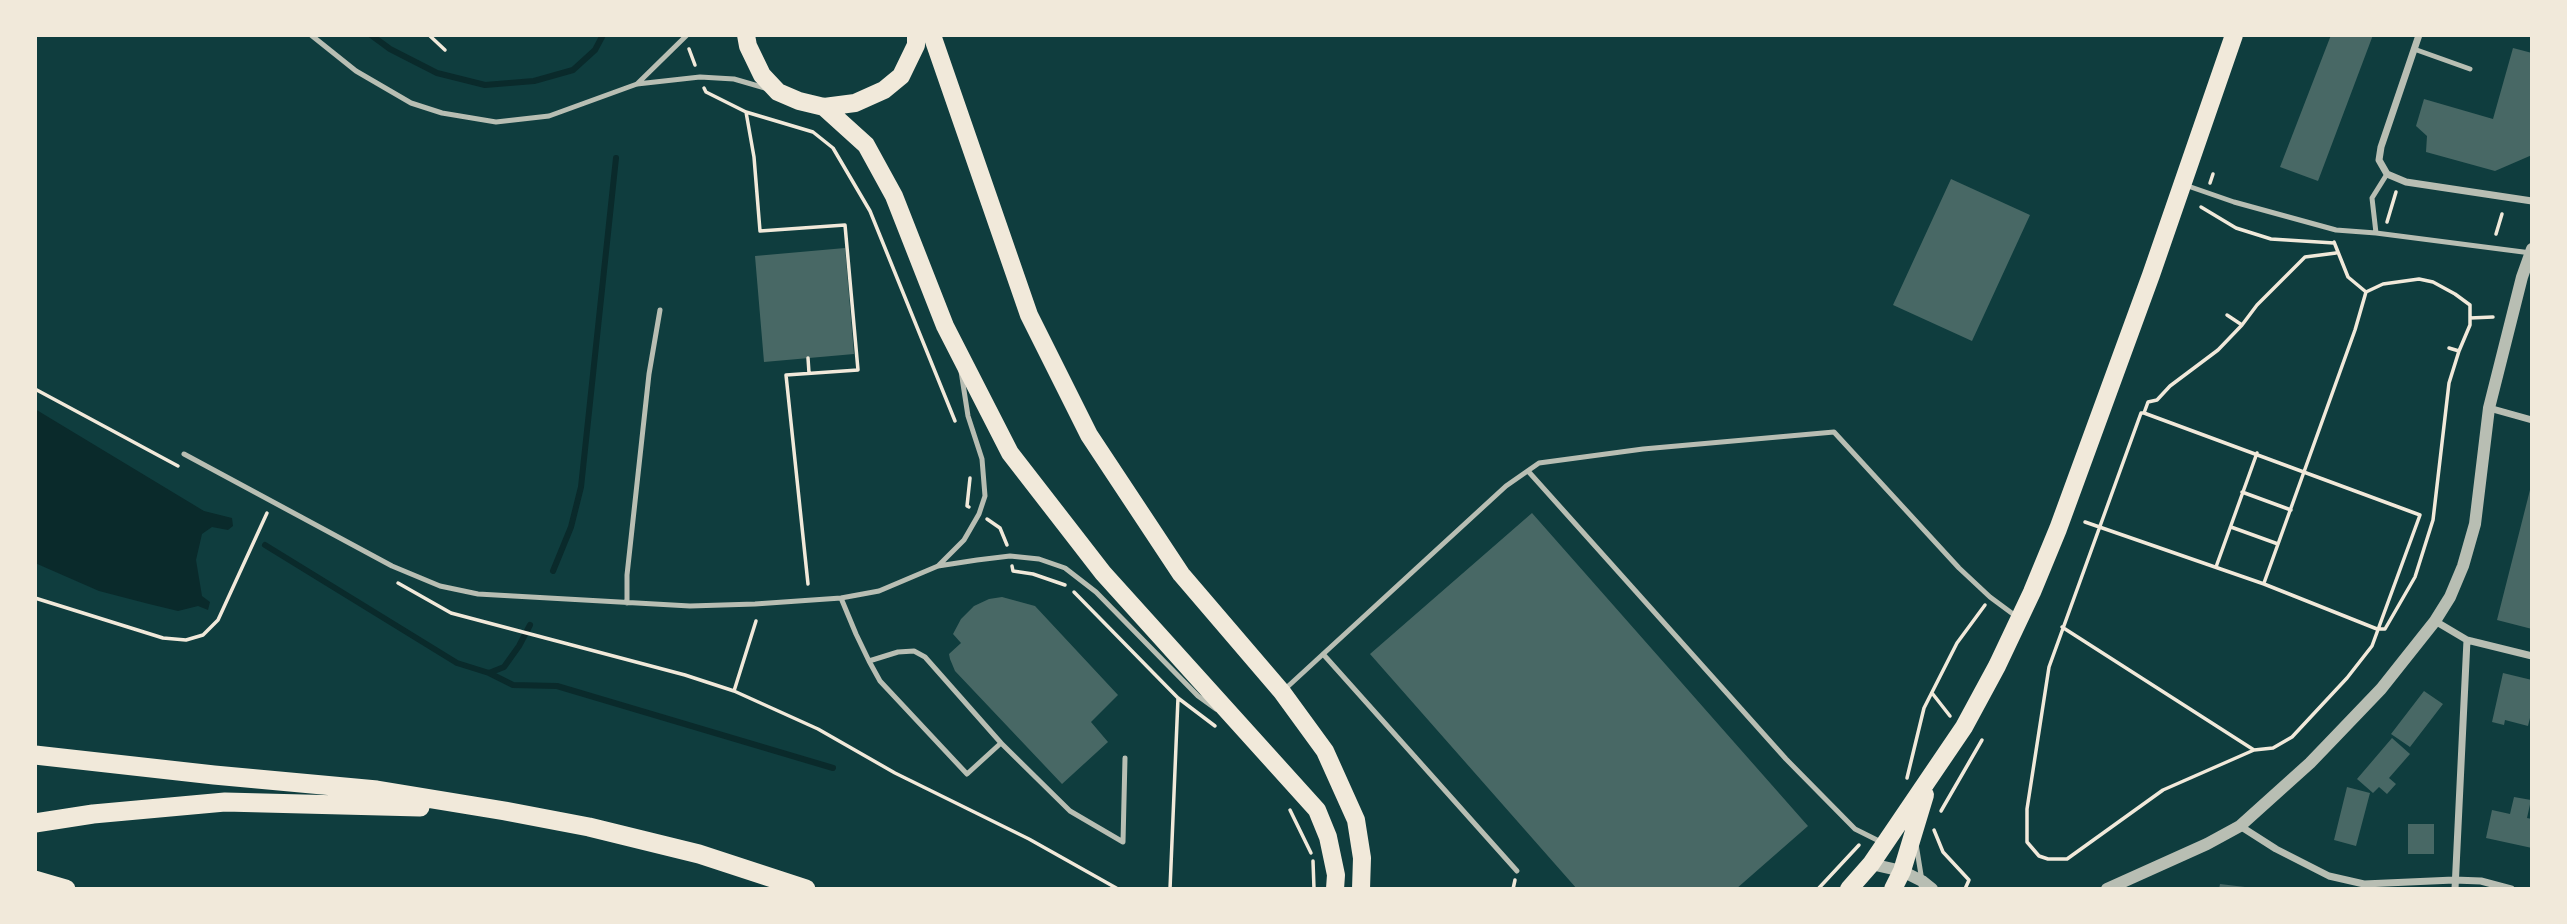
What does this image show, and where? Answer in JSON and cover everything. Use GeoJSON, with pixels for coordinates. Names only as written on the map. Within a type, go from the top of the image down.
{"type":"FeatureCollection","features":[{"type":"Feature","properties":{"kind":"highway"},"geometry":{"type":"LineString","coordinates":[[35,755],[377,790],[505,811],[589,827],[699,854],[806,889]]}},
{"type":"Feature","properties":{"kind":"highway"},"geometry":{"type":"LineString","coordinates":[[35,823],[93,814],[225,802],[505,811]]}},
{"type":"Feature","properties":{"kind":"highway"},"geometry":{"type":"LineString","coordinates":[[35,880],[66,889]]}},
{"type":"Feature","properties":{"kind":"main road"},"geometry":{"type":"LineString","coordinates":[[746,35],[762,75],[778,92],[824,107],[855,103],[884,90],[901,76],[916,45],[916,35]]}},
{"type":"Feature","properties":{"kind":"main road"},"geometry":{"type":"LineString","coordinates":[[932,35],[1029,314],[1089,435],[1181,574],[1282,692],[1325,751],[1356,820],[1362,858],[1362,889]]}},
{"type":"Feature","properties":{"kind":"main road"},"geometry":{"type":"LineString","coordinates":[[1849,889],[1871,864],[1964,727],[2020,619],[2059,529],[2234,35]]}},
{"type":"Feature","properties":{"kind":"main road"},"geometry":{"type":"LineString","coordinates":[[824,107],[866,145],[888,185],[958,353],[1010,453],[1103,573],[1317,810],[1328,837],[1336,875],[1335,889]]}},
{"type":"Feature","properties":{"kind":"main road"},"geometry":{"type":"LineString","coordinates":[[1893,889],[1902,871],[1932,776]]}},
{"type":"Feature","properties":{"kind":"street"},"geometry":{"type":"LineString","coordinates":[[2419,35],[2381,147],[2379,160],[2387,174],[2406,182],[2532,201]]}},
{"type":"Feature","properties":{"kind":"street"},"geometry":{"type":"LineString","coordinates":[[2107,889],[2207,844],[2240,826],[2310,763],[2381,689],[2435,621],[2463,566],[2475,524],[2489,408],[2531,251]]}},
{"type":"Feature","properties":{"kind":"street"},"geometry":{"type":"LineString","coordinates":[[2489,408],[2532,420]]}},
{"type":"Feature","properties":{"kind":"street"},"geometry":{"type":"LineString","coordinates":[[2435,621],[2467,640],[2532,656]]}},
{"type":"Feature","properties":{"kind":"street"},"geometry":{"type":"LineString","coordinates":[[2455,889],[2467,640]]}},
{"type":"Feature","properties":{"kind":"street"},"geometry":{"type":"LineString","coordinates":[[2240,826],[2276,849],[2329,876],[2364,884],[2481,881],[2511,889]]}},
{"type":"Feature","properties":{"kind":"street"},"geometry":{"type":"LineString","coordinates":[[1871,864],[1902,871],[1925,886]]}},
{"type":"Feature","properties":{"kind":"lane"},"geometry":{"type":"LineString","coordinates":[[311,35],[356,71],[411,103],[442,113],[496,122],[550,116],[637,84],[700,77],[734,79],[778,92]]}},
{"type":"Feature","properties":{"kind":"lane"},"geometry":{"type":"LineString","coordinates":[[637,84],[685,37]]}},
{"type":"Feature","properties":{"kind":"lane"},"geometry":{"type":"LineString","coordinates":[[2414,49],[2470,69]]}},
{"type":"Feature","properties":{"kind":"lane"},"geometry":{"type":"LineString","coordinates":[[2376,233],[2372,198],[2387,174]]}},
{"type":"Feature","properties":{"kind":"lane"},"geometry":{"type":"LineString","coordinates":[[2182,184],[2336,230],[2531,251]]}},
{"type":"Feature","properties":{"kind":"lane"},"geometry":{"type":"LineString","coordinates":[[627,603],[629,555],[649,374],[660,310]]}},
{"type":"Feature","properties":{"kind":"lane"},"geometry":{"type":"LineString","coordinates":[[938,566],[964,540],[979,514],[985,496],[982,459],[968,416],[958,353]]}},
{"type":"Feature","properties":{"kind":"lane"},"geometry":{"type":"LineString","coordinates":[[1282,692],[1506,486],[1539,463],[1643,449],[1834,432],[1959,568],[1990,597],[2020,619]]}},
{"type":"Feature","properties":{"kind":"lane"},"geometry":{"type":"LineString","coordinates":[[184,454],[392,566],[440,586],[478,594],[703,606],[841,598],[879,591],[938,566],[1010,556],[1039,559],[1065,568],[1096,592],[1198,696],[1245,728]]}},
{"type":"Feature","properties":{"kind":"lane"},"geometry":{"type":"LineString","coordinates":[[1528,471],[1637,590],[1768,740],[1855,829],[1885,844]]}},
{"type":"Feature","properties":{"kind":"lane"},"geometry":{"type":"LineString","coordinates":[[841,598],[880,681],[967,774],[1001,743]]}},
{"type":"Feature","properties":{"kind":"lane"},"geometry":{"type":"LineString","coordinates":[[869,660],[898,652],[914,651],[925,657],[1001,743],[1070,811],[1123,842],[1125,758]]}},
{"type":"Feature","properties":{"kind":"lane"},"geometry":{"type":"LineString","coordinates":[[1323,654],[1517,871]]}},
{"type":"Feature","properties":{"kind":"lane"},"geometry":{"type":"LineString","coordinates":[[1914,830],[1925,886]]}},
{"type":"Feature","properties":{"kind":"path"},"geometry":{"type":"LineString","coordinates":[[429,35],[445,50]]}},
{"type":"Feature","properties":{"kind":"path"},"geometry":{"type":"LineString","coordinates":[[685,37],[706,92],[746,112],[813,132],[833,148],[870,211],[956,424]]}},
{"type":"Feature","properties":{"kind":"path"},"geometry":{"type":"LineString","coordinates":[[746,112],[754,157],[760,230],[845,225],[858,370],[786,375],[808,584]]}},
{"type":"Feature","properties":{"kind":"path"},"geometry":{"type":"LineString","coordinates":[[2388,221],[2396,193]]}},
{"type":"Feature","properties":{"kind":"path"},"geometry":{"type":"LineString","coordinates":[[2201,207],[2236,228],[2271,239],[2333,243],[2348,278],[2366,292]]}},
{"type":"Feature","properties":{"kind":"path"},"geometry":{"type":"LineString","coordinates":[[2496,234],[2502,214]]}},
{"type":"Feature","properties":{"kind":"path"},"geometry":{"type":"LineString","coordinates":[[2144,413],[2420,515],[2372,646],[2318,711],[2292,737],[2273,748],[2254,750],[2163,790],[2067,859],[2039,856],[2027,842],[2027,808],[2049,667],[2141,413],[2144,413],[2148,402],[2157,400],[2170,386],[2218,350],[2257,305],[2305,257],[2336,253]]}},
{"type":"Feature","properties":{"kind":"path"},"geometry":{"type":"LineString","coordinates":[[2085,522],[2264,584],[2377,629],[2385,629],[2415,578],[2428,538],[2438,485],[2449,383],[2470,326],[2470,305],[2433,282],[2419,279],[2383,284],[2366,292],[2355,330],[2264,584]]}},
{"type":"Feature","properties":{"kind":"path"},"geometry":{"type":"LineString","coordinates":[[2227,315],[2242,325]]}},
{"type":"Feature","properties":{"kind":"path"},"geometry":{"type":"LineString","coordinates":[[2470,318],[2493,317]]}},
{"type":"Feature","properties":{"kind":"path"},"geometry":{"type":"LineString","coordinates":[[2449,348],[2459,351]]}},
{"type":"Feature","properties":{"kind":"path"},"geometry":{"type":"LineString","coordinates":[[808,358],[809,373]]}},
{"type":"Feature","properties":{"kind":"path"},"geometry":{"type":"LineString","coordinates":[[35,389],[154,453]]}},
{"type":"Feature","properties":{"kind":"path"},"geometry":{"type":"LineString","coordinates":[[2216,567],[2257,453]]}},
{"type":"Feature","properties":{"kind":"path"},"geometry":{"type":"LineString","coordinates":[[967,506],[970,474]]}},
{"type":"Feature","properties":{"kind":"path"},"geometry":{"type":"LineString","coordinates":[[2242,492],[2291,510]]}},
{"type":"Feature","properties":{"kind":"path"},"geometry":{"type":"LineString","coordinates":[[35,598],[163,639],[186,640],[203,635],[218,620],[272,501]]}},
{"type":"Feature","properties":{"kind":"path"},"geometry":{"type":"LineString","coordinates":[[987,519],[1000,528],[1008,548]]}},
{"type":"Feature","properties":{"kind":"path"},"geometry":{"type":"LineString","coordinates":[[2231,526],[2278,544]]}},
{"type":"Feature","properties":{"kind":"path"},"geometry":{"type":"LineString","coordinates":[[1013,571],[1033,574],[1069,587],[1178,698],[1219,730]]}},
{"type":"Feature","properties":{"kind":"path"},"geometry":{"type":"LineString","coordinates":[[1906,784],[1924,708],[1957,643],[1990,597]]}},
{"type":"Feature","properties":{"kind":"path"},"geometry":{"type":"LineString","coordinates":[[734,691],[756,621]]}},
{"type":"Feature","properties":{"kind":"path"},"geometry":{"type":"LineString","coordinates":[[2062,627],[2254,750]]}},
{"type":"Feature","properties":{"kind":"path"},"geometry":{"type":"LineString","coordinates":[[513,629],[685,675],[734,691],[818,729],[895,774],[1029,839],[1118,889]]}},
{"type":"Feature","properties":{"kind":"path"},"geometry":{"type":"LineString","coordinates":[[1932,693],[1950,716]]}},
{"type":"Feature","properties":{"kind":"path"},"geometry":{"type":"LineString","coordinates":[[1170,889],[1178,698]]}},
{"type":"Feature","properties":{"kind":"path"},"geometry":{"type":"LineString","coordinates":[[1939,814],[1982,740]]}},
{"type":"Feature","properties":{"kind":"path"},"geometry":{"type":"LineString","coordinates":[[1288,808],[1296,817],[1312,854],[1314,889]]}},
{"type":"Feature","properties":{"kind":"path"},"geometry":{"type":"LineString","coordinates":[[1933,825],[1942,852],[1969,880],[1965,889]]}},
{"type":"Feature","properties":{"kind":"path"},"geometry":{"type":"LineString","coordinates":[[1818,889],[1867,836]]}},
{"type":"Feature","properties":{"kind":"water"},"geometry":{"type":"Polygon","coordinates":[[[35,409],[204,511],[232,518],[233,526],[228,530],[212,527],[202,534],[196,560],[202,596],[210,602],[208,610],[198,606],[178,611],[99,591],[35,563],[35,409]]]}},
{"type":"Feature","properties":{"kind":"building"},"geometry":{"type":"Polygon","coordinates":[[[2331,35],[2373,35],[2318,181],[2280,167],[2331,35]]]}},
{"type":"Feature","properties":{"kind":"building"},"geometry":{"type":"Polygon","coordinates":[[[2513,48],[2532,53],[2532,155],[2495,171],[2426,152],[2427,136],[2416,126],[2424,99],[2493,119],[2513,48]]]}},
{"type":"Feature","properties":{"kind":"building"},"geometry":{"type":"Polygon","coordinates":[[[1951,179],[2030,215],[1972,341],[1893,305],[1951,179]]]}},
{"type":"Feature","properties":{"kind":"building"},"geometry":{"type":"Polygon","coordinates":[[[845,248],[854,354],[764,362],[755,256],[845,248]]]}},
{"type":"Feature","properties":{"kind":"building"},"geometry":{"type":"Polygon","coordinates":[[[2532,486],[2532,629],[2497,620],[2532,486]]]}},
{"type":"Feature","properties":{"kind":"building"},"geometry":{"type":"Polygon","coordinates":[[[1532,513],[1808,826],[1736,889],[1577,889],[1370,654],[1532,513]]]}},
{"type":"Feature","properties":{"kind":"building"},"geometry":{"type":"Polygon","coordinates":[[[1002,597],[1035,606],[1118,695],[1091,722],[1108,742],[1062,784],[955,671],[950,659],[949,654],[961,643],[953,634],[961,619],[974,606],[1002,597]]]}},
{"type":"Feature","properties":{"kind":"building"},"geometry":{"type":"Polygon","coordinates":[[[2503,673],[2532,680],[2532,710],[2528,726],[2505,720],[2504,725],[2492,722],[2503,673]]]}},
{"type":"Feature","properties":{"kind":"building"},"geometry":{"type":"Polygon","coordinates":[[[2424,691],[2443,704],[2410,747],[2391,734],[2424,691]]]}},
{"type":"Feature","properties":{"kind":"building"},"geometry":{"type":"Polygon","coordinates":[[[2392,738],[2410,754],[2389,778],[2396,784],[2387,794],[2379,787],[2373,793],[2357,779],[2392,738]]]}},
{"type":"Feature","properties":{"kind":"building"},"geometry":{"type":"Polygon","coordinates":[[[2347,787],[2370,793],[2356,846],[2334,840],[2347,787]]]}},
{"type":"Feature","properties":{"kind":"building"},"geometry":{"type":"Polygon","coordinates":[[[2514,797],[2531,800],[2527,818],[2532,819],[2532,848],[2486,838],[2492,810],[2510,814],[2514,797]]]}},
{"type":"Feature","properties":{"kind":"building"},"geometry":{"type":"Polygon","coordinates":[[[2408,824],[2434,824],[2434,854],[2408,854],[2408,824]]]}},
{"type":"Feature","properties":{"kind":"building"},"geometry":{"type":"Polygon","coordinates":[[[2220,884],[2245,887],[2245,889],[2219,889],[2220,884]]]}},
{"type":"Feature","properties":{"kind":"waterway"},"geometry":{"type":"LineString","coordinates":[[371,35],[390,49],[437,73],[485,85],[534,81],[573,70],[595,50],[603,35]]}},
{"type":"Feature","properties":{"kind":"waterway"},"geometry":{"type":"LineString","coordinates":[[553,571],[571,527],[581,487],[616,158]]}},
{"type":"Feature","properties":{"kind":"waterway"},"geometry":{"type":"LineString","coordinates":[[265,545],[457,663],[489,673],[504,667],[530,625]]}},
{"type":"Feature","properties":{"kind":"waterway"},"geometry":{"type":"LineString","coordinates":[[489,673],[513,685],[557,686],[833,768]]}}]}
